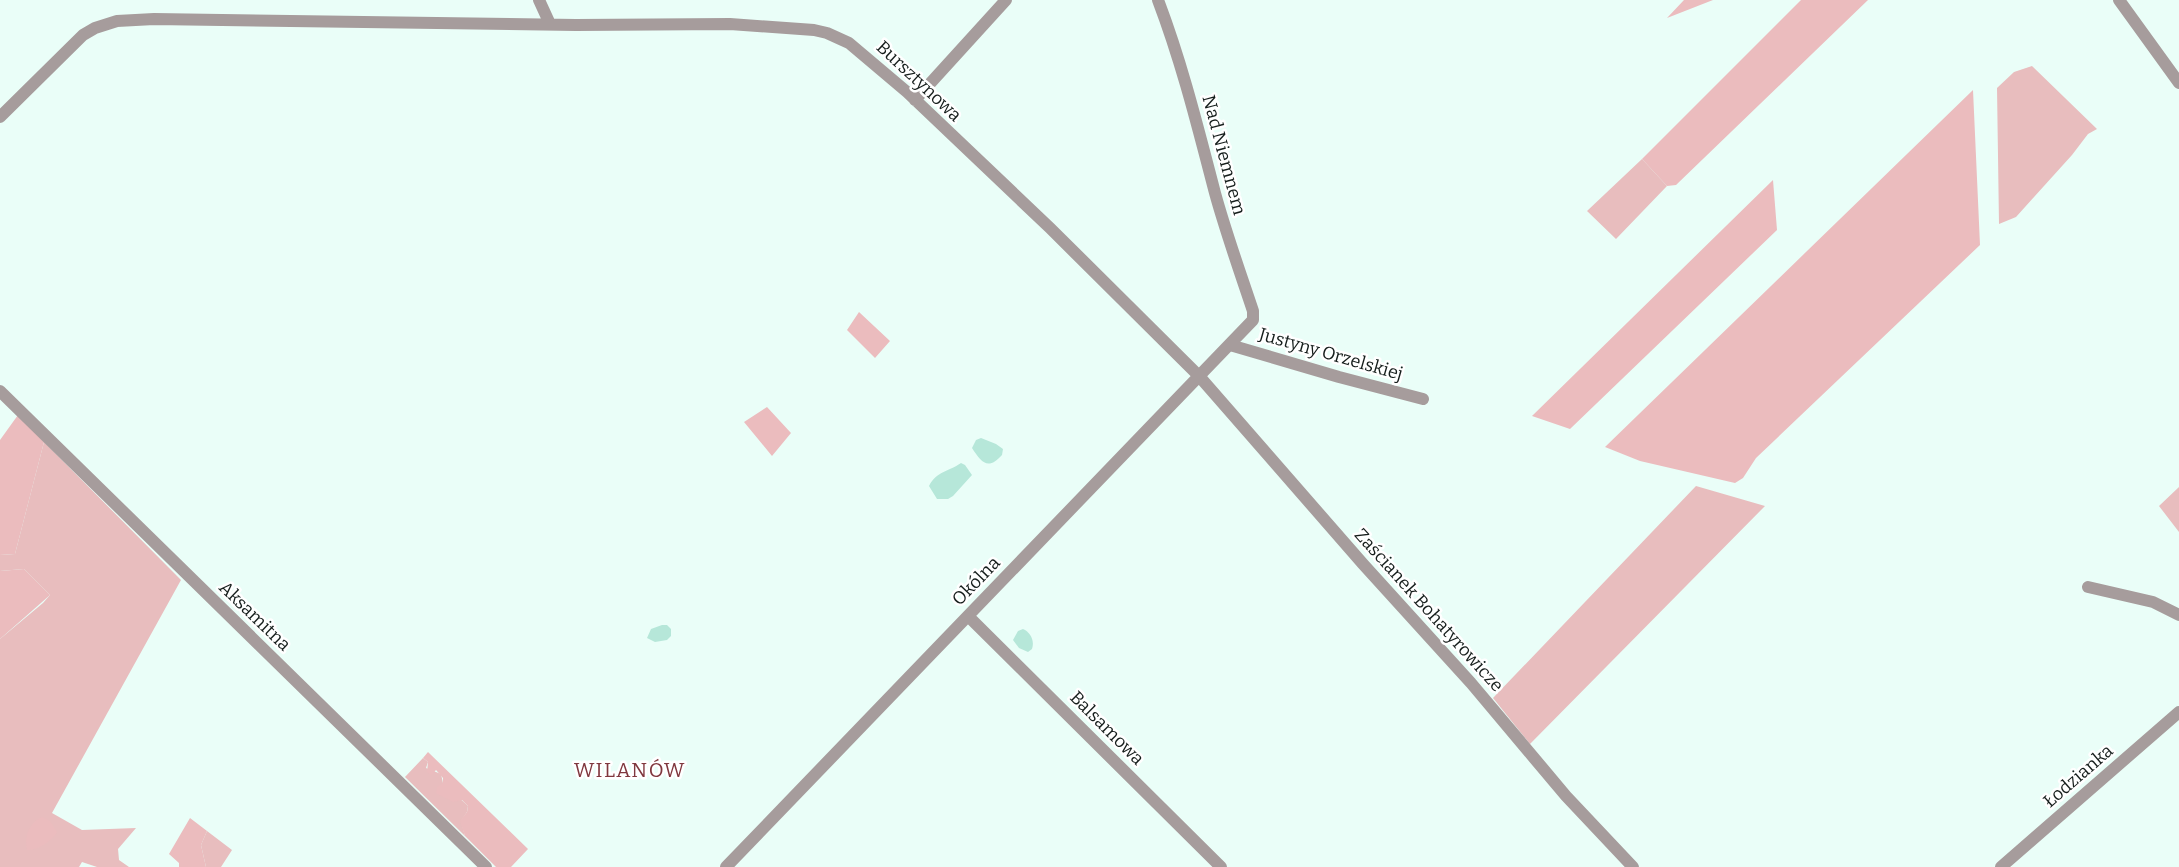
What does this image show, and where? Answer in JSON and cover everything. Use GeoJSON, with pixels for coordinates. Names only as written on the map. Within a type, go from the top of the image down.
{"type":"FeatureCollection","features":[{"type":"Feature","properties":{"kind":"street"},"geometry":{"type":"LineString","coordinates":[[539,0],[550,24]]}},
{"type":"Feature","properties":{"kind":"street"},"geometry":{"type":"LineString","coordinates":[[915,100],[1006,0]]}},
{"type":"Feature","properties":{"kind":"street","name":"Nad Niemnem"},"geometry":{"type":"LineString","coordinates":[[1158,0],[1171,34],[1193,108],[1221,216],[1253,311],[1252,320]]}},
{"type":"Feature","properties":{"kind":"street"},"geometry":{"type":"LineString","coordinates":[[2119,0],[2179,83]]}},
{"type":"Feature","properties":{"kind":"street","name":"Bursztynowa"},"geometry":{"type":"LineString","coordinates":[[0,117],[83,34],[117,21],[154,19],[730,24],[814,30],[849,43],[915,100],[1074,251],[1199,376]]}},
{"type":"Feature","properties":{"kind":"street","name":"Okólna"},"geometry":{"type":"LineString","coordinates":[[726,867],[1252,320]]}},
{"type":"Feature","properties":{"kind":"street","name":"Justyny Orzelskiej"},"geometry":{"type":"LineString","coordinates":[[1230,345],[1423,399]]}},
{"type":"Feature","properties":{"kind":"street","name":"Zaścianek Bohatyrowicze"},"geometry":{"type":"LineString","coordinates":[[1199,376],[1363,564],[1471,683],[1566,796],[1633,867]]}},
{"type":"Feature","properties":{"kind":"street","name":"Aksamitna"},"geometry":{"type":"LineString","coordinates":[[0,391],[486,867]]}},
{"type":"Feature","properties":{"kind":"street"},"geometry":{"type":"LineString","coordinates":[[2088,587],[2153,602],[2179,615]]}},
{"type":"Feature","properties":{"kind":"street","name":"Balsamowa"},"geometry":{"type":"LineString","coordinates":[[968,616],[1221,867]]}},
{"type":"Feature","properties":{"kind":"street","name":"Łodzianka"},"geometry":{"type":"LineString","coordinates":[[2001,867],[2179,712]]}},
{"type":"Feature","properties":{"kind":"shaded area"},"geometry":{"type":"Polygon","coordinates":[[[1684,0],[1713,0],[1667,18],[1684,0]]]}},
{"type":"Feature","properties":{"kind":"shaded area"},"geometry":{"type":"Polygon","coordinates":[[[1801,0],[1868,0],[1676,185],[1667,186],[1642,159],[1801,0]]]}},
{"type":"Feature","properties":{"kind":"shaded area"},"geometry":{"type":"Polygon","coordinates":[[[2032,66],[2097,129],[2088,134],[2016,217],[1999,224],[1997,88],[2014,72],[2032,66]]]}},
{"type":"Feature","properties":{"kind":"shaded area"},"geometry":{"type":"Polygon","coordinates":[[[1973,90],[1980,245],[1756,458],[1743,478],[1735,483],[1640,461],[1605,447],[1973,90]]]}},
{"type":"Feature","properties":{"kind":"shaded area"},"geometry":{"type":"Polygon","coordinates":[[[1642,159],[1667,186],[1616,239],[1587,211],[1642,159]]]}},
{"type":"Feature","properties":{"kind":"shaded area"},"geometry":{"type":"Polygon","coordinates":[[[1773,180],[1777,230],[1570,429],[1532,416],[1773,180]]]}},
{"type":"Feature","properties":{"kind":"shaded area"},"geometry":{"type":"Polygon","coordinates":[[[859,312],[890,341],[875,358],[847,330],[859,312]]]}},
{"type":"Feature","properties":{"kind":"shaded area"},"geometry":{"type":"Polygon","coordinates":[[[767,407],[791,433],[772,456],[744,422],[767,407]]]}},
{"type":"Feature","properties":{"kind":"shaded area"},"geometry":{"type":"Polygon","coordinates":[[[18,415],[44,442],[15,554],[0,555],[0,440],[18,415]]]}},
{"type":"Feature","properties":{"kind":"shaded area"},"geometry":{"type":"Polygon","coordinates":[[[981,438],[1003,449],[1002,455],[993,463],[982,461],[972,448],[976,440],[981,438]]]}},
{"type":"Feature","properties":{"kind":"shaded area"},"geometry":{"type":"Polygon","coordinates":[[[44,442],[181,580],[52,813],[82,830],[136,828],[118,849],[119,860],[129,867],[97,867],[82,862],[79,867],[0,867],[0,639],[50,595],[24,569],[0,571],[0,555],[15,554],[44,442]]]}},
{"type":"Feature","properties":{"kind":"shaded area"},"geometry":{"type":"Polygon","coordinates":[[[961,463],[972,475],[953,496],[948,499],[937,499],[929,486],[932,481],[961,463]]]}},
{"type":"Feature","properties":{"kind":"shaded area"},"geometry":{"type":"Polygon","coordinates":[[[1696,486],[1765,506],[1530,744],[1493,698],[1696,486]]]}},
{"type":"Feature","properties":{"kind":"shaded area"},"geometry":{"type":"Polygon","coordinates":[[[2179,487],[2179,532],[2159,506],[2179,487]]]}},
{"type":"Feature","properties":{"kind":"shaded area"},"geometry":{"type":"Polygon","coordinates":[[[24,569],[50,595],[0,639],[0,571],[24,569]]]}},
{"type":"Feature","properties":{"kind":"shaded area"},"geometry":{"type":"Polygon","coordinates":[[[667,625],[671,629],[671,636],[667,640],[655,642],[647,638],[651,629],[667,625]]]}},
{"type":"Feature","properties":{"kind":"shaded area"},"geometry":{"type":"Polygon","coordinates":[[[1023,629],[1030,634],[1032,640],[1032,649],[1028,652],[1019,648],[1013,640],[1018,631],[1023,629]]]}},
{"type":"Feature","properties":{"kind":"shaded area"},"geometry":{"type":"Polygon","coordinates":[[[428,752],[528,849],[511,867],[496,867],[465,836],[460,821],[467,812],[468,806],[462,800],[453,802],[436,793],[437,787],[443,783],[443,778],[436,770],[432,775],[427,772],[428,762],[423,758],[428,752]]]}},
{"type":"Feature","properties":{"kind":"shaded area"},"geometry":{"type":"Polygon","coordinates":[[[423,758],[428,762],[426,768],[441,774],[443,783],[468,806],[461,821],[465,836],[405,777],[423,758]]]}},
{"type":"Feature","properties":{"kind":"shaded area"},"geometry":{"type":"Polygon","coordinates":[[[42,817],[50,821],[57,832],[44,844],[27,850],[28,830],[42,817]]]}},
{"type":"Feature","properties":{"kind":"shaded area"},"geometry":{"type":"Polygon","coordinates":[[[190,818],[207,831],[201,845],[206,867],[179,867],[179,863],[169,854],[190,818]]]}},
{"type":"Feature","properties":{"kind":"shaded area"},"geometry":{"type":"Polygon","coordinates":[[[207,831],[232,850],[221,867],[206,867],[201,845],[207,831]]]}},
{"type":"Feature","properties":{"kind":"district","name":"WILANÓW"},"geometry":{"type":"Point","coordinates":[630,770]}}]}
